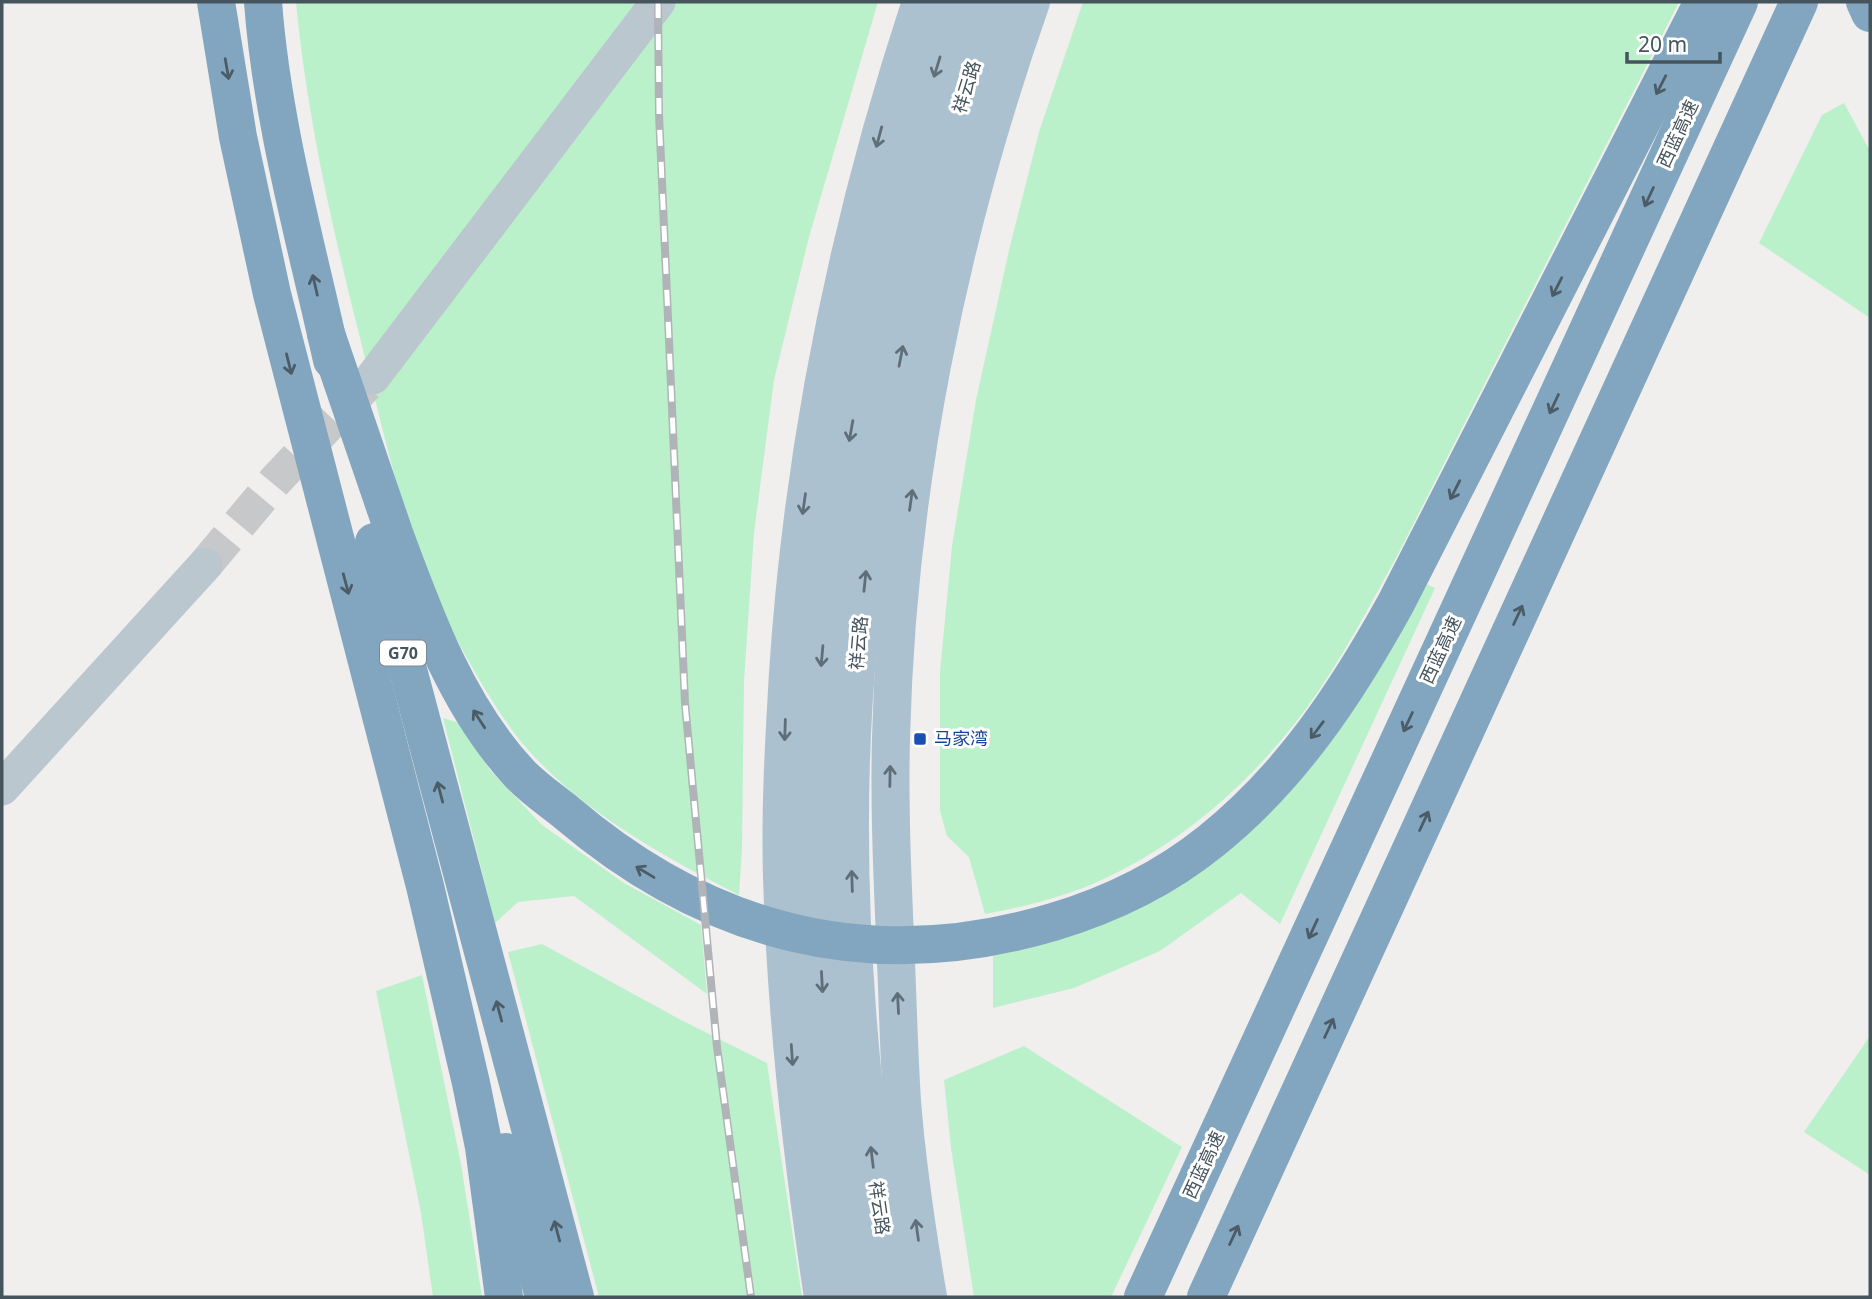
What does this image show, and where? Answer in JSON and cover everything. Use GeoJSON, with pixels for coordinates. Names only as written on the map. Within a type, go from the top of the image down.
{"type":"FeatureCollection","features":[{"type":"Feature","properties":{"kind":"highway","name":"G70"},"geometry":{"type":"LineString","coordinates":[[216,2],[238,137],[272,294],[425,886],[485,1147],[503,1297]]}},
{"type":"Feature","properties":{"kind":"highway","name":"G70"},"geometry":{"type":"LineString","coordinates":[[263,2],[271,69],[289,172],[367,515],[575,1297]]}},
{"type":"Feature","properties":{"kind":"highway"},"geometry":{"type":"LineString","coordinates":[[326,334],[419,603],[446,664],[479,720],[520,773],[591,834],[643,871],[705,904],[739,918],[786,931],[890,946],[989,938],[1034,928],[1119,898],[1178,865],[1209,843],[1261,796],[1309,741],[1351,682],[1396,603],[1703,2]]}},
{"type":"Feature","properties":{"kind":"highway","name":"西蓝高速"},"geometry":{"type":"LineString","coordinates":[[1143,1297],[1739,2]]}},
{"type":"Feature","properties":{"kind":"highway"},"geometry":{"type":"LineString","coordinates":[[1206,1297],[1799,2]]}},
{"type":"Feature","properties":{"kind":"highway"},"geometry":{"type":"LineString","coordinates":[[1865,2],[1870,13]]}},
{"type":"Feature","properties":{"kind":"highway"},"geometry":{"type":"LineString","coordinates":[[425,886],[499,1125],[544,1297]]}},
{"type":"Feature","properties":{"kind":"main road"},"geometry":{"type":"LineString","coordinates":[[823,1297],[793,1069],[783,888],[782,799],[792,615],[801,524],[837,308],[879,136],[921,2]]}},
{"type":"Feature","properties":{"kind":"main road","name":"祥云路"},"geometry":{"type":"LineString","coordinates":[[855,1297],[835,1152],[823,1007],[817,807],[820,678],[835,532],[869,328],[926,103],[959,2]]}},
{"type":"Feature","properties":{"kind":"main road","name":"祥云路"},"geometry":{"type":"LineString","coordinates":[[892,1297],[868,1129],[853,928],[850,834],[858,648],[878,483],[911,300],[959,114],[994,2]]}},
{"type":"Feature","properties":{"kind":"main road"},"geometry":{"type":"LineString","coordinates":[[928,1297],[909,1175],[902,1101],[890,812],[897,632],[919,444],[937,348],[993,115],[1031,2]]}},
{"type":"Feature","properties":{"kind":"street"},"geometry":{"type":"LineString","coordinates":[[373,377],[658,2]]}},
{"type":"Feature","properties":{"kind":"street"},"geometry":{"type":"LineString","coordinates":[[2,788],[205,565]]}},
{"type":"Feature","properties":{"kind":"green space"},"geometry":{"type":"Polygon","coordinates":[[[296,2],[878,2],[809,237],[774,380],[754,533],[744,681],[739,895],[628,833],[576,796],[552,775],[522,743],[501,715],[442,611],[421,560],[402,501],[342,264],[314,133],[296,2]]]}},
{"type":"Feature","properties":{"kind":"green space"},"geometry":{"type":"Polygon","coordinates":[[[1083,2],[1679,2],[1398,554],[1343,653],[1305,710],[1259,765],[1233,790],[1206,814],[1147,856],[1083,888],[985,914],[969,857],[947,836],[940,811],[940,672],[952,546],[976,400],[1010,246],[1039,132],[1083,2]]]}},
{"type":"Feature","properties":{"kind":"green space"},"geometry":{"type":"Polygon","coordinates":[[[1844,103],[1870,151],[1870,318],[1759,243],[1822,115],[1844,103]]]}},
{"type":"Feature","properties":{"kind":"green space"},"geometry":{"type":"Polygon","coordinates":[[[1426,584],[1435,588],[1280,924],[1241,893],[1160,951],[1074,988],[993,1008],[993,953],[1207,867],[1287,796],[1358,703],[1426,584]]]}},
{"type":"Feature","properties":{"kind":"green space"},"geometry":{"type":"Polygon","coordinates":[[[443,718],[459,723],[490,770],[542,825],[624,883],[701,925],[707,994],[574,896],[518,902],[495,923],[443,718]]]}},
{"type":"Feature","properties":{"kind":"green space"},"geometry":{"type":"Polygon","coordinates":[[[542,944],[681,1020],[767,1063],[802,1297],[599,1297],[508,952],[542,944]]]}},
{"type":"Feature","properties":{"kind":"green space"},"geometry":{"type":"Polygon","coordinates":[[[422,975],[461,1164],[482,1297],[433,1297],[421,1213],[376,991],[422,975]]]}},
{"type":"Feature","properties":{"kind":"green space"},"geometry":{"type":"Polygon","coordinates":[[[1870,1036],[1870,1175],[1804,1132],[1870,1036]]]}},
{"type":"Feature","properties":{"kind":"green space"},"geometry":{"type":"Polygon","coordinates":[[[1024,1046],[1182,1147],[1111,1297],[974,1297],[951,1148],[944,1080],[1024,1046]]]}},
{"type":"Feature","properties":{"kind":"tunnel"},"geometry":{"type":"LineString","coordinates":[[205,565],[276,480],[366,385]]}},
{"type":"Feature","properties":{"kind":"railway"},"geometry":{"type":"LineString","coordinates":[[658,2],[659,114],[685,703],[717,1047],[751,1297]]}},
{"type":"Feature","properties":{"kind":"place","name":"马家湾"},"geometry":{"type":"Point","coordinates":[920,739]}}]}
